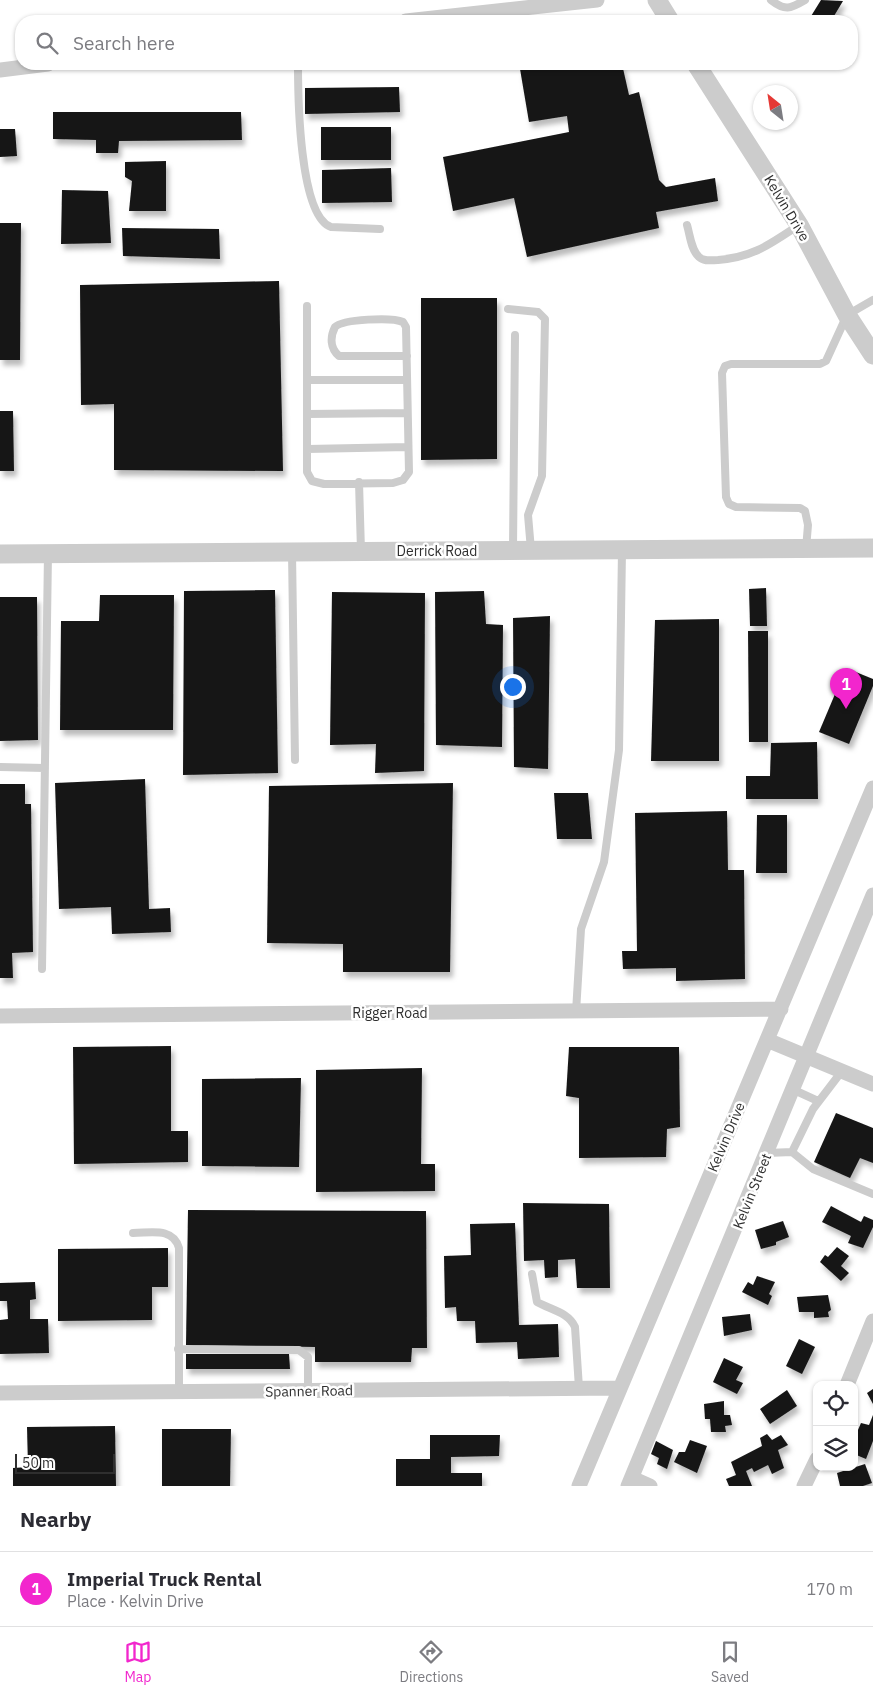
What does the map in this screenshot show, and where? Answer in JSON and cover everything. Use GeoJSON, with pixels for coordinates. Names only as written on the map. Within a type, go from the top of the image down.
{"type":"FeatureCollection","features":[{"type":"Feature","properties":{"kind":"street"},"geometry":{"type":"LineString","coordinates":[[461,15],[597,0]]}},
{"type":"Feature","properties":{"kind":"street"},"geometry":{"type":"LineString","coordinates":[[657,0],[666,15]]}},
{"type":"Feature","properties":{"kind":"street"},"geometry":{"type":"LineString","coordinates":[[0,70],[15,68]]}},
{"type":"Feature","properties":{"kind":"street","name":"Kelvin Drive"},"geometry":{"type":"LineString","coordinates":[[700,70],[799,225],[847,315],[873,355]]}},
{"type":"Feature","properties":{"kind":"street","name":"Derrick Road"},"geometry":{"type":"LineString","coordinates":[[0,554],[873,548]]}},
{"type":"Feature","properties":{"kind":"street","name":"Kelvin Drive"},"geometry":{"type":"LineString","coordinates":[[579,1486],[618,1388],[781,1009],[873,788]]}},
{"type":"Feature","properties":{"kind":"street","name":"Kelvin Street"},"geometry":{"type":"LineString","coordinates":[[630,1482],[794,1090],[873,895]]}},
{"type":"Feature","properties":{"kind":"street","name":"Rigger Road"},"geometry":{"type":"LineString","coordinates":[[0,1016],[781,1009]]}},
{"type":"Feature","properties":{"kind":"street"},"geometry":{"type":"LineString","coordinates":[[767,1040],[873,1084]]}},
{"type":"Feature","properties":{"kind":"street"},"geometry":{"type":"LineString","coordinates":[[849,1381],[873,1321]]}},
{"type":"Feature","properties":{"kind":"street","name":"Spanner Road"},"geometry":{"type":"LineString","coordinates":[[0,1393],[618,1388]]}},
{"type":"Feature","properties":{"kind":"street"},"geometry":{"type":"LineString","coordinates":[[804,1486],[813,1467]]}},
{"type":"Feature","properties":{"kind":"street"},"geometry":{"type":"LineString","coordinates":[[630,1482],[650,1486]]}},
{"type":"Feature","properties":{"kind":"lane"},"geometry":{"type":"LineString","coordinates":[[771,0],[783,9],[791,9],[805,0]]}},
{"type":"Feature","properties":{"kind":"lane"},"geometry":{"type":"LineString","coordinates":[[298,70],[298,93],[304,156],[308,187],[314,208],[324,225],[380,229]]}},
{"type":"Feature","properties":{"kind":"lane"},"geometry":{"type":"LineString","coordinates":[[687,225],[694,251],[700,258],[706,260],[740,258],[761,249],[799,225]]}},
{"type":"Feature","properties":{"kind":"lane"},"geometry":{"type":"LineString","coordinates":[[806,549],[808,525],[805,511],[800,508],[736,507],[729,504],[726,497],[722,373],[725,366],[731,364],[820,364],[826,360],[847,315],[873,300]]}},
{"type":"Feature","properties":{"kind":"lane"},"geometry":{"type":"LineString","coordinates":[[307,306],[307,472],[312,481],[324,484],[393,483],[403,480],[409,472],[406,327],[399,320],[346,321],[338,324],[333,331],[333,347],[339,356],[406,356]]}},
{"type":"Feature","properties":{"kind":"lane"},"geometry":{"type":"LineString","coordinates":[[508,309],[538,312],[545,319],[542,476],[528,514],[522,551]]}},
{"type":"Feature","properties":{"kind":"lane"},"geometry":{"type":"LineString","coordinates":[[515,335],[522,551]]}},
{"type":"Feature","properties":{"kind":"lane"},"geometry":{"type":"LineString","coordinates":[[307,380],[406,380]]}},
{"type":"Feature","properties":{"kind":"lane"},"geometry":{"type":"LineString","coordinates":[[307,414],[407,413]]}},
{"type":"Feature","properties":{"kind":"lane"},"geometry":{"type":"LineString","coordinates":[[307,449],[408,447]]}},
{"type":"Feature","properties":{"kind":"lane"},"geometry":{"type":"LineString","coordinates":[[359,482],[361,551]]}},
{"type":"Feature","properties":{"kind":"lane"},"geometry":{"type":"LineString","coordinates":[[576,1012],[580,938],[604,862],[619,750],[622,550]]}},
{"type":"Feature","properties":{"kind":"lane"},"geometry":{"type":"LineString","coordinates":[[292,552],[295,760]]}},
{"type":"Feature","properties":{"kind":"lane"},"geometry":{"type":"LineString","coordinates":[[42,969],[48,553]]}},
{"type":"Feature","properties":{"kind":"lane"},"geometry":{"type":"LineString","coordinates":[[0,767],[45,768]]}},
{"type":"Feature","properties":{"kind":"lane"},"geometry":{"type":"LineString","coordinates":[[792,1152],[818,1101],[842,1071]]}},
{"type":"Feature","properties":{"kind":"lane"},"geometry":{"type":"LineString","coordinates":[[794,1090],[818,1101]]}},
{"type":"Feature","properties":{"kind":"lane"},"geometry":{"type":"LineString","coordinates":[[767,1152],[792,1152],[813,1169],[873,1194]]}},
{"type":"Feature","properties":{"kind":"lane"},"geometry":{"type":"LineString","coordinates":[[132,1233],[166,1233],[177,1241],[180,1278],[178,1392]]}},
{"type":"Feature","properties":{"kind":"lane"},"geometry":{"type":"LineString","coordinates":[[532,1274],[537,1302],[564,1314],[571,1320],[574,1327],[579,1388]]}},
{"type":"Feature","properties":{"kind":"lane"},"geometry":{"type":"LineString","coordinates":[[178,1349],[300,1350],[308,1357],[308,1390]]}},
{"type":"Feature","properties":{"kind":"building"},"geometry":{"type":"Polygon","coordinates":[[[821,0],[843,1],[835,15],[812,15],[821,0]]]}},
{"type":"Feature","properties":{"kind":"building"},"geometry":{"type":"Polygon","coordinates":[[[520,70],[623,70],[629,95],[639,92],[659,180],[666,187],[715,178],[718,201],[656,212],[659,228],[527,257],[514,198],[453,211],[443,157],[569,132],[567,116],[529,122],[520,70]]]}},
{"type":"Feature","properties":{"kind":"building"},"geometry":{"type":"Polygon","coordinates":[[[399,87],[400,112],[305,114],[305,88],[399,87]]]}},
{"type":"Feature","properties":{"kind":"building"},"geometry":{"type":"Polygon","coordinates":[[[53,112],[241,112],[242,140],[119,141],[118,153],[96,153],[96,140],[53,139],[53,112]]]}},
{"type":"Feature","properties":{"kind":"building"},"geometry":{"type":"Polygon","coordinates":[[[321,127],[391,127],[391,160],[321,160],[321,127]]]}},
{"type":"Feature","properties":{"kind":"building"},"geometry":{"type":"Polygon","coordinates":[[[0,129],[15,129],[17,156],[0,157],[0,129]]]}},
{"type":"Feature","properties":{"kind":"building"},"geometry":{"type":"Polygon","coordinates":[[[166,161],[166,211],[129,211],[132,181],[125,177],[125,162],[166,161]]]}},
{"type":"Feature","properties":{"kind":"building"},"geometry":{"type":"Polygon","coordinates":[[[391,168],[392,202],[322,203],[322,170],[391,168]]]}},
{"type":"Feature","properties":{"kind":"building"},"geometry":{"type":"Polygon","coordinates":[[[62,190],[108,191],[111,243],[61,244],[62,190]]]}},
{"type":"Feature","properties":{"kind":"building"},"geometry":{"type":"Polygon","coordinates":[[[0,223],[21,223],[20,360],[0,360],[0,223]]]}},
{"type":"Feature","properties":{"kind":"building"},"geometry":{"type":"Polygon","coordinates":[[[122,228],[219,229],[220,259],[123,256],[122,228]]]}},
{"type":"Feature","properties":{"kind":"building"},"geometry":{"type":"Polygon","coordinates":[[[279,281],[283,471],[114,470],[114,404],[81,405],[80,285],[279,281]]]}},
{"type":"Feature","properties":{"kind":"building"},"geometry":{"type":"Polygon","coordinates":[[[421,298],[497,298],[497,459],[421,460],[421,298]]]}},
{"type":"Feature","properties":{"kind":"building"},"geometry":{"type":"Polygon","coordinates":[[[0,411],[13,411],[14,471],[0,471],[0,411]]]}},
{"type":"Feature","properties":{"kind":"building"},"geometry":{"type":"Polygon","coordinates":[[[766,588],[767,626],[750,626],[749,589],[766,588]]]}},
{"type":"Feature","properties":{"kind":"building"},"geometry":{"type":"Polygon","coordinates":[[[275,590],[278,773],[183,775],[184,591],[275,590]]]}},
{"type":"Feature","properties":{"kind":"building"},"geometry":{"type":"Polygon","coordinates":[[[484,591],[486,624],[503,625],[502,747],[436,745],[435,592],[484,591]]]}},
{"type":"Feature","properties":{"kind":"building"},"geometry":{"type":"Polygon","coordinates":[[[332,592],[425,593],[424,771],[375,773],[376,744],[330,745],[332,592]]]}},
{"type":"Feature","properties":{"kind":"building"},"geometry":{"type":"Polygon","coordinates":[[[100,595],[174,595],[173,730],[60,730],[61,621],[99,621],[100,595]]]}},
{"type":"Feature","properties":{"kind":"building"},"geometry":{"type":"Polygon","coordinates":[[[0,597],[37,597],[38,740],[0,741],[0,597]]]}},
{"type":"Feature","properties":{"kind":"building"},"geometry":{"type":"Polygon","coordinates":[[[550,616],[548,769],[514,767],[513,618],[550,616]]]}},
{"type":"Feature","properties":{"kind":"building"},"geometry":{"type":"Polygon","coordinates":[[[719,619],[719,761],[651,761],[655,620],[719,619]]]}},
{"type":"Feature","properties":{"kind":"building"},"geometry":{"type":"Polygon","coordinates":[[[748,631],[768,631],[768,742],[749,742],[748,631]]]}},
{"type":"Feature","properties":{"kind":"building"},"geometry":{"type":"Polygon","coordinates":[[[846,668],[873,679],[873,686],[849,744],[819,732],[846,668]]]}},
{"type":"Feature","properties":{"kind":"building"},"geometry":{"type":"Polygon","coordinates":[[[817,742],[818,799],[746,799],[746,776],[770,776],[771,743],[817,742]]]}},
{"type":"Feature","properties":{"kind":"building"},"geometry":{"type":"Polygon","coordinates":[[[145,779],[149,909],[170,908],[171,932],[112,934],[111,907],[59,909],[55,783],[145,779]]]}},
{"type":"Feature","properties":{"kind":"building"},"geometry":{"type":"Polygon","coordinates":[[[453,783],[450,972],[343,972],[343,944],[267,943],[269,786],[453,783]]]}},
{"type":"Feature","properties":{"kind":"building"},"geometry":{"type":"Polygon","coordinates":[[[0,784],[25,784],[25,804],[31,804],[33,952],[12,953],[13,978],[0,978],[0,784]]]}},
{"type":"Feature","properties":{"kind":"building"},"geometry":{"type":"Polygon","coordinates":[[[554,793],[588,793],[592,839],[557,839],[554,793]]]}},
{"type":"Feature","properties":{"kind":"building"},"geometry":{"type":"Polygon","coordinates":[[[727,811],[728,870],[744,870],[745,979],[676,981],[676,968],[623,969],[622,951],[637,951],[635,813],[727,811]]]}},
{"type":"Feature","properties":{"kind":"building"},"geometry":{"type":"Polygon","coordinates":[[[757,815],[787,815],[787,873],[756,873],[757,815]]]}},
{"type":"Feature","properties":{"kind":"building"},"geometry":{"type":"Polygon","coordinates":[[[171,1046],[171,1131],[188,1131],[188,1162],[74,1164],[73,1047],[171,1046]]]}},
{"type":"Feature","properties":{"kind":"building"},"geometry":{"type":"Polygon","coordinates":[[[569,1047],[679,1047],[680,1127],[667,1129],[666,1157],[579,1158],[579,1098],[566,1096],[569,1047]]]}},
{"type":"Feature","properties":{"kind":"building"},"geometry":{"type":"Polygon","coordinates":[[[422,1068],[421,1164],[435,1164],[435,1191],[316,1192],[316,1070],[422,1068]]]}},
{"type":"Feature","properties":{"kind":"building"},"geometry":{"type":"Polygon","coordinates":[[[301,1078],[299,1167],[202,1166],[202,1079],[301,1078]]]}},
{"type":"Feature","properties":{"kind":"building"},"geometry":{"type":"Polygon","coordinates":[[[836,1113],[873,1128],[873,1163],[860,1158],[850,1178],[814,1162],[836,1113]]]}},
{"type":"Feature","properties":{"kind":"building"},"geometry":{"type":"Polygon","coordinates":[[[523,1203],[609,1204],[610,1288],[577,1288],[575,1259],[558,1260],[558,1277],[545,1278],[544,1260],[524,1261],[523,1203]]]}},
{"type":"Feature","properties":{"kind":"building"},"geometry":{"type":"Polygon","coordinates":[[[831,1206],[861,1222],[864,1216],[873,1220],[873,1227],[863,1248],[848,1243],[851,1236],[822,1222],[831,1206]]]}},
{"type":"Feature","properties":{"kind":"building"},"geometry":{"type":"Polygon","coordinates":[[[188,1210],[426,1211],[427,1348],[412,1348],[411,1362],[315,1362],[315,1347],[186,1345],[188,1210]]]}},
{"type":"Feature","properties":{"kind":"building"},"geometry":{"type":"Polygon","coordinates":[[[783,1221],[789,1237],[776,1242],[776,1245],[761,1249],[755,1230],[783,1221]]]}},
{"type":"Feature","properties":{"kind":"building"},"geometry":{"type":"Polygon","coordinates":[[[515,1223],[519,1325],[558,1324],[559,1357],[518,1359],[517,1342],[476,1343],[475,1321],[457,1321],[456,1307],[445,1308],[444,1256],[471,1255],[470,1224],[515,1223]]]}},
{"type":"Feature","properties":{"kind":"building"},"geometry":{"type":"Polygon","coordinates":[[[837,1247],[849,1256],[841,1266],[849,1273],[841,1281],[820,1262],[825,1255],[828,1257],[837,1247]]]}},
{"type":"Feature","properties":{"kind":"building"},"geometry":{"type":"Polygon","coordinates":[[[168,1248],[168,1287],[152,1287],[152,1320],[58,1321],[58,1249],[168,1248]]]}},
{"type":"Feature","properties":{"kind":"building"},"geometry":{"type":"Polygon","coordinates":[[[757,1276],[775,1282],[769,1294],[772,1296],[768,1305],[742,1292],[748,1282],[753,1285],[757,1276]]]}},
{"type":"Feature","properties":{"kind":"building"},"geometry":{"type":"Polygon","coordinates":[[[35,1282],[36,1299],[30,1300],[30,1319],[48,1319],[49,1353],[0,1354],[0,1320],[8,1319],[7,1301],[0,1301],[0,1283],[35,1282]]]}},
{"type":"Feature","properties":{"kind":"building"},"geometry":{"type":"Polygon","coordinates":[[[828,1295],[831,1310],[828,1312],[829,1317],[814,1318],[814,1312],[799,1312],[797,1297],[828,1295]]]}},
{"type":"Feature","properties":{"kind":"building"},"geometry":{"type":"Polygon","coordinates":[[[750,1314],[752,1330],[724,1336],[722,1317],[750,1314]]]}},
{"type":"Feature","properties":{"kind":"building"},"geometry":{"type":"Polygon","coordinates":[[[799,1339],[815,1347],[802,1374],[786,1366],[799,1339]]]}},
{"type":"Feature","properties":{"kind":"building"},"geometry":{"type":"Polygon","coordinates":[[[186,1354],[289,1354],[290,1369],[186,1369],[186,1354]]]}},
{"type":"Feature","properties":{"kind":"building"},"geometry":{"type":"Polygon","coordinates":[[[724,1358],[743,1367],[736,1380],[743,1383],[737,1394],[713,1382],[724,1358]]]}},
{"type":"Feature","properties":{"kind":"building"},"geometry":{"type":"Polygon","coordinates":[[[873,1389],[873,1404],[867,1393],[873,1389]]]}},
{"type":"Feature","properties":{"kind":"building"},"geometry":{"type":"Polygon","coordinates":[[[787,1390],[797,1406],[770,1424],[760,1409],[787,1390]]]}},
{"type":"Feature","properties":{"kind":"building"},"geometry":{"type":"Polygon","coordinates":[[[724,1401],[724,1415],[730,1415],[732,1425],[725,1426],[726,1432],[711,1432],[710,1419],[705,1419],[704,1404],[724,1401]]]}},
{"type":"Feature","properties":{"kind":"building"},"geometry":{"type":"Polygon","coordinates":[[[873,1415],[873,1441],[866,1459],[858,1456],[858,1430],[861,1423],[869,1425],[873,1415]]]}},
{"type":"Feature","properties":{"kind":"building"},"geometry":{"type":"Polygon","coordinates":[[[115,1426],[116,1486],[13,1486],[13,1468],[28,1467],[27,1427],[115,1426]]]}},
{"type":"Feature","properties":{"kind":"building"},"geometry":{"type":"Polygon","coordinates":[[[162,1429],[231,1429],[230,1486],[162,1486],[162,1429]]]}},
{"type":"Feature","properties":{"kind":"building"},"geometry":{"type":"Polygon","coordinates":[[[767,1434],[772,1440],[781,1435],[788,1445],[778,1450],[784,1468],[772,1474],[768,1465],[754,1472],[752,1468],[746,1471],[752,1486],[729,1486],[726,1479],[736,1475],[731,1462],[762,1446],[760,1438],[767,1434]]]}},
{"type":"Feature","properties":{"kind":"building"},"geometry":{"type":"Polygon","coordinates":[[[430,1435],[500,1435],[499,1456],[451,1457],[451,1473],[482,1473],[482,1486],[396,1486],[396,1459],[430,1459],[430,1435]]]}},
{"type":"Feature","properties":{"kind":"building"},"geometry":{"type":"Polygon","coordinates":[[[690,1440],[707,1446],[697,1473],[674,1462],[679,1452],[685,1452],[690,1440]]]}},
{"type":"Feature","properties":{"kind":"building"},"geometry":{"type":"Polygon","coordinates":[[[656,1441],[673,1450],[667,1469],[657,1464],[659,1458],[651,1454],[656,1441]]]}},
{"type":"Feature","properties":{"kind":"building"},"geometry":{"type":"Polygon","coordinates":[[[865,1464],[872,1483],[863,1486],[840,1486],[837,1473],[858,1471],[858,1466],[865,1464]]]}},
{"type":"Feature","properties":{"kind":"place","name":"Imperial Truck Rental"},"geometry":{"type":"Point","coordinates":[846,709]}}]}
